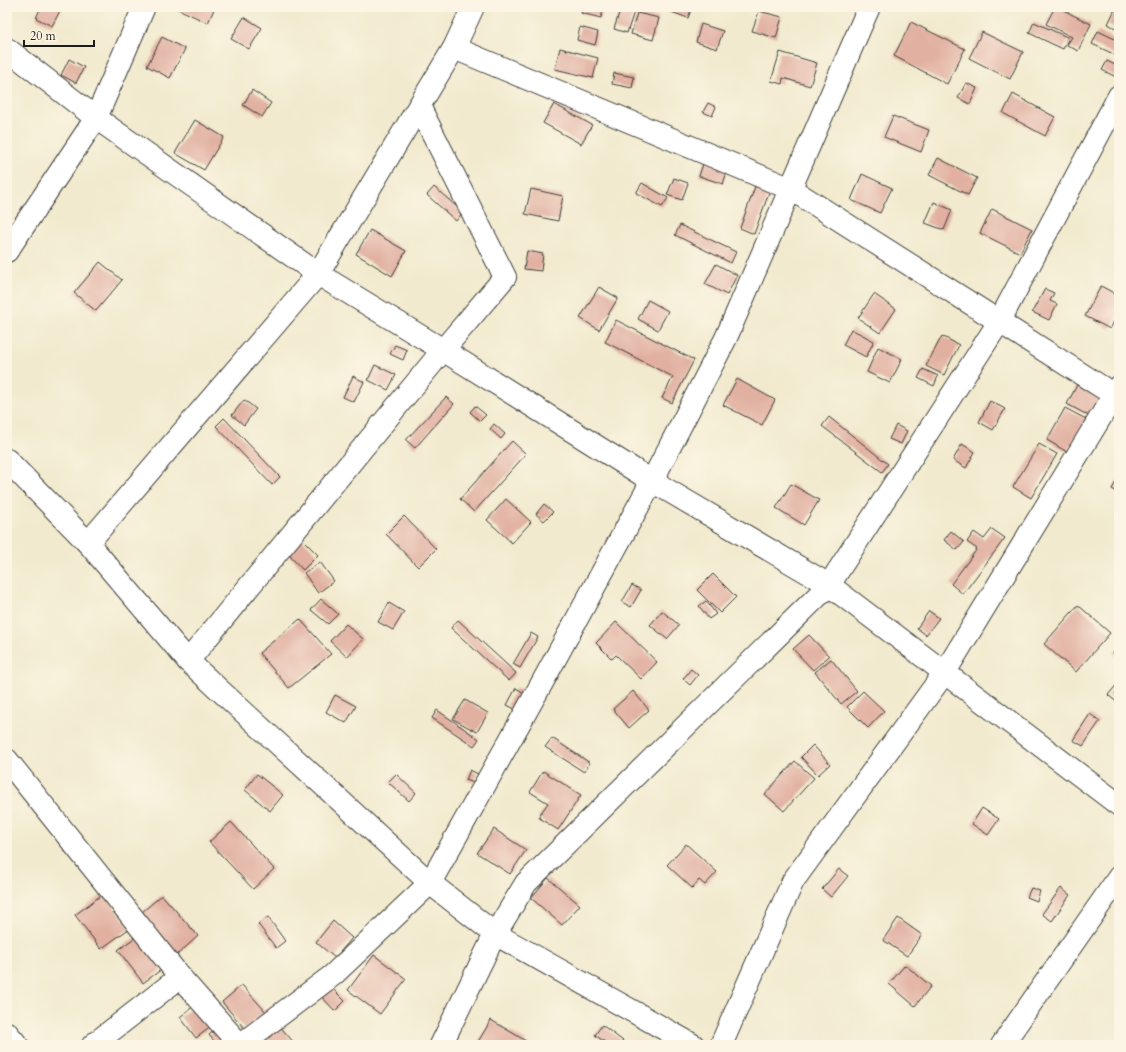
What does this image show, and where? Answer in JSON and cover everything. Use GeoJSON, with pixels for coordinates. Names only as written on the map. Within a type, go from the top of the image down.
{"type":"FeatureCollection","features":[{"type":"Feature","properties":{"kind":"street"},"geometry":{"type":"LineString","coordinates":[[7,251],[96,118],[144,7]]}},
{"type":"Feature","properties":{"kind":"street"},"geometry":{"type":"LineString","coordinates":[[88,543],[318,274],[454,48],[473,7]]}},
{"type":"Feature","properties":{"kind":"street"},"geometry":{"type":"LineString","coordinates":[[7,760],[180,977],[240,1045],[333,975],[430,883],[542,682],[652,482],[726,338],[869,7]]}},
{"type":"Feature","properties":{"kind":"street"},"geometry":{"type":"LineString","coordinates":[[454,48],[791,189],[999,322],[1117,393],[945,672],[793,881],[721,1045]]}},
{"type":"Feature","properties":{"kind":"street"},"geometry":{"type":"LineString","coordinates":[[7,49],[96,118],[318,274],[443,350],[652,482],[829,585],[1119,805]]}},
{"type":"Feature","properties":{"kind":"street"},"geometry":{"type":"LineString","coordinates":[[441,1045],[495,934],[526,883],[829,585],[999,322],[1119,96]]}},
{"type":"Feature","properties":{"kind":"street"},"geometry":{"type":"LineString","coordinates":[[188,661],[443,350],[505,277],[420,106]]}},
{"type":"Feature","properties":{"kind":"street"},"geometry":{"type":"LineString","coordinates":[[7,460],[88,543],[188,661],[430,883],[495,934],[693,1045]]}},
{"type":"Feature","properties":{"kind":"street"},"geometry":{"type":"LineString","coordinates":[[1002,1045],[1119,877]]}},
{"type":"Feature","properties":{"kind":"street"},"geometry":{"type":"LineString","coordinates":[[93,1045],[180,977]]}},
{"type":"Feature","properties":{"kind":"street"},"geometry":{"type":"LineString","coordinates":[[7,1033],[17,1045]]}},
{"type":"Feature","properties":{"kind":"building"},"geometry":{"type":"Polygon","coordinates":[[[41,7],[62,7],[52,26],[36,18],[41,7]]]}},
{"type":"Feature","properties":{"kind":"building"},"geometry":{"type":"Polygon","coordinates":[[[174,7],[215,7],[208,23],[174,7]]]}},
{"type":"Feature","properties":{"kind":"building"},"geometry":{"type":"Polygon","coordinates":[[[582,7],[604,7],[601,18],[581,13],[582,7]]]}},
{"type":"Feature","properties":{"kind":"building"},"geometry":{"type":"Polygon","coordinates":[[[621,7],[634,12],[627,33],[614,29],[621,7]]]}},
{"type":"Feature","properties":{"kind":"building"},"geometry":{"type":"Polygon","coordinates":[[[643,7],[653,7],[653,10],[643,7]]]}},
{"type":"Feature","properties":{"kind":"building"},"geometry":{"type":"Polygon","coordinates":[[[664,7],[692,7],[688,18],[663,9],[664,7]]]}},
{"type":"Feature","properties":{"kind":"building"},"geometry":{"type":"Polygon","coordinates":[[[988,7],[998,7],[996,11],[988,7]]]}},
{"type":"Feature","properties":{"kind":"building"},"geometry":{"type":"Polygon","coordinates":[[[1055,7],[1091,24],[1078,51],[1067,45],[1072,37],[1046,24],[1055,7]]]}},
{"type":"Feature","properties":{"kind":"building"},"geometry":{"type":"Polygon","coordinates":[[[1116,7],[1119,7],[1119,30],[1108,24],[1116,7]]]}},
{"type":"Feature","properties":{"kind":"building"},"geometry":{"type":"Polygon","coordinates":[[[759,11],[782,17],[776,38],[752,31],[759,11]]]}},
{"type":"Feature","properties":{"kind":"building"},"geometry":{"type":"Polygon","coordinates":[[[637,13],[659,18],[653,40],[631,34],[637,13]]]}},
{"type":"Feature","properties":{"kind":"building"},"geometry":{"type":"Polygon","coordinates":[[[244,17],[262,28],[249,49],[231,39],[244,17]]]}},
{"type":"Feature","properties":{"kind":"building"},"geometry":{"type":"Polygon","coordinates":[[[911,22],[965,49],[947,84],[894,56],[911,22]]]}},
{"type":"Feature","properties":{"kind":"building"},"geometry":{"type":"Polygon","coordinates":[[[1034,22],[1069,38],[1063,49],[1029,33],[1034,22]]]}},
{"type":"Feature","properties":{"kind":"building"},"geometry":{"type":"Polygon","coordinates":[[[701,24],[723,31],[717,49],[696,42],[701,24]]]}},
{"type":"Feature","properties":{"kind":"building"},"geometry":{"type":"Polygon","coordinates":[[[580,27],[598,32],[595,45],[577,40],[580,27]]]}},
{"type":"Feature","properties":{"kind":"building"},"geometry":{"type":"Polygon","coordinates":[[[1098,31],[1119,41],[1118,56],[1092,44],[1098,31]]]}},
{"type":"Feature","properties":{"kind":"building"},"geometry":{"type":"Polygon","coordinates":[[[982,32],[1023,52],[1010,79],[969,58],[982,32]]]}},
{"type":"Feature","properties":{"kind":"building"},"geometry":{"type":"Polygon","coordinates":[[[162,37],[185,49],[170,78],[147,66],[162,37]]]}},
{"type":"Feature","properties":{"kind":"building"},"geometry":{"type":"Polygon","coordinates":[[[560,48],[598,58],[593,78],[555,69],[560,48]]]}},
{"type":"Feature","properties":{"kind":"building"},"geometry":{"type":"Polygon","coordinates":[[[780,52],[817,63],[810,86],[783,78],[782,84],[771,81],[780,52]]]}},
{"type":"Feature","properties":{"kind":"building"},"geometry":{"type":"Polygon","coordinates":[[[69,59],[84,67],[76,83],[61,75],[69,59]]]}},
{"type":"Feature","properties":{"kind":"building"},"geometry":{"type":"Polygon","coordinates":[[[1107,61],[1119,67],[1116,77],[1102,70],[1107,61]]]}},
{"type":"Feature","properties":{"kind":"building"},"geometry":{"type":"Polygon","coordinates":[[[614,73],[634,77],[632,88],[612,84],[614,73]]]}},
{"type":"Feature","properties":{"kind":"building"},"geometry":{"type":"Polygon","coordinates":[[[966,83],[977,88],[970,104],[958,98],[966,83]]]}},
{"type":"Feature","properties":{"kind":"building"},"geometry":{"type":"Polygon","coordinates":[[[252,90],[271,103],[262,117],[243,105],[252,90]]]}},
{"type":"Feature","properties":{"kind":"building"},"geometry":{"type":"Polygon","coordinates":[[[1013,94],[1055,117],[1045,136],[1003,113],[1013,94]]]}},
{"type":"Feature","properties":{"kind":"building"},"geometry":{"type":"Polygon","coordinates":[[[708,103],[716,107],[712,116],[703,112],[708,103]]]}},
{"type":"Feature","properties":{"kind":"building"},"geometry":{"type":"Polygon","coordinates":[[[554,104],[592,125],[581,144],[543,123],[554,104]]]}},
{"type":"Feature","properties":{"kind":"building"},"geometry":{"type":"Polygon","coordinates":[[[893,116],[929,130],[921,152],[884,137],[893,116]]]}},
{"type":"Feature","properties":{"kind":"building"},"geometry":{"type":"Polygon","coordinates":[[[195,120],[224,137],[204,170],[175,153],[195,120]]]}},
{"type":"Feature","properties":{"kind":"building"},"geometry":{"type":"Polygon","coordinates":[[[938,158],[977,178],[968,195],[929,175],[938,158]]]}},
{"type":"Feature","properties":{"kind":"building"},"geometry":{"type":"Polygon","coordinates":[[[704,161],[728,169],[723,184],[699,176],[704,161]]]}},
{"type":"Feature","properties":{"kind":"building"},"geometry":{"type":"Polygon","coordinates":[[[862,174],[892,188],[880,213],[851,200],[862,174]]]}},
{"type":"Feature","properties":{"kind":"building"},"geometry":{"type":"Polygon","coordinates":[[[674,178],[688,183],[682,200],[667,195],[674,178]]]}},
{"type":"Feature","properties":{"kind":"building"},"geometry":{"type":"Polygon","coordinates":[[[642,183],[668,198],[662,207],[636,193],[642,183]]]}},
{"type":"Feature","properties":{"kind":"building"},"geometry":{"type":"Polygon","coordinates":[[[756,184],[770,190],[754,234],[740,228],[756,184]]]}},
{"type":"Feature","properties":{"kind":"building"},"geometry":{"type":"Polygon","coordinates":[[[434,187],[463,212],[456,221],[427,195],[434,187]]]}},
{"type":"Feature","properties":{"kind":"building"},"geometry":{"type":"Polygon","coordinates":[[[531,189],[563,196],[558,221],[525,214],[531,189]]]}},
{"type":"Feature","properties":{"kind":"building"},"geometry":{"type":"Polygon","coordinates":[[[934,202],[952,210],[944,230],[925,223],[934,202]]]}},
{"type":"Feature","properties":{"kind":"building"},"geometry":{"type":"Polygon","coordinates":[[[992,209],[1032,229],[1020,253],[980,233],[992,209]]]}},
{"type":"Feature","properties":{"kind":"building"},"geometry":{"type":"Polygon","coordinates":[[[680,225],[736,252],[731,263],[675,235],[680,225]]]}},
{"type":"Feature","properties":{"kind":"building"},"geometry":{"type":"Polygon","coordinates":[[[370,230],[406,251],[392,276],[356,254],[370,230]]]}},
{"type":"Feature","properties":{"kind":"building"},"geometry":{"type":"Polygon","coordinates":[[[527,251],[543,254],[541,271],[524,269],[527,251]]]}},
{"type":"Feature","properties":{"kind":"building"},"geometry":{"type":"Polygon","coordinates":[[[100,262],[122,280],[96,311],[74,293],[100,262]]]}},
{"type":"Feature","properties":{"kind":"building"},"geometry":{"type":"Polygon","coordinates":[[[716,264],[737,275],[727,295],[705,284],[716,264]]]}},
{"type":"Feature","properties":{"kind":"building"},"geometry":{"type":"Polygon","coordinates":[[[1101,286],[1119,296],[1119,312],[1110,329],[1085,316],[1101,286]]]}},
{"type":"Feature","properties":{"kind":"building"},"geometry":{"type":"Polygon","coordinates":[[[599,287],[618,298],[599,330],[580,318],[599,287]]]}},
{"type":"Feature","properties":{"kind":"building"},"geometry":{"type":"Polygon","coordinates":[[[1045,289],[1054,293],[1050,301],[1057,304],[1049,320],[1032,312],[1045,289]]]}},
{"type":"Feature","properties":{"kind":"building"},"geometry":{"type":"Polygon","coordinates":[[[874,294],[896,309],[880,333],[858,318],[874,294]]]}},
{"type":"Feature","properties":{"kind":"building"},"geometry":{"type":"Polygon","coordinates":[[[648,300],[668,311],[658,330],[638,319],[648,300]]]}},
{"type":"Feature","properties":{"kind":"building"},"geometry":{"type":"Polygon","coordinates":[[[616,320],[694,360],[672,403],[662,398],[673,377],[605,342],[616,320]]]}},
{"type":"Feature","properties":{"kind":"building"},"geometry":{"type":"Polygon","coordinates":[[[851,329],[874,341],[866,357],[843,345],[851,329]]]}},
{"type":"Feature","properties":{"kind":"building"},"geometry":{"type":"Polygon","coordinates":[[[942,336],[959,345],[944,375],[926,366],[942,336]]]}},
{"type":"Feature","properties":{"kind":"building"},"geometry":{"type":"Polygon","coordinates":[[[395,345],[407,350],[403,360],[390,354],[395,345]]]}},
{"type":"Feature","properties":{"kind":"building"},"geometry":{"type":"Polygon","coordinates":[[[878,347],[902,359],[890,383],[867,372],[878,347]]]}},
{"type":"Feature","properties":{"kind":"building"},"geometry":{"type":"Polygon","coordinates":[[[375,365],[396,375],[388,390],[368,380],[375,365]]]}},
{"type":"Feature","properties":{"kind":"building"},"geometry":{"type":"Polygon","coordinates":[[[923,369],[938,376],[934,386],[918,378],[923,369]]]}},
{"type":"Feature","properties":{"kind":"building"},"geometry":{"type":"Polygon","coordinates":[[[353,376],[364,382],[354,402],[343,397],[353,376]]]}},
{"type":"Feature","properties":{"kind":"building"},"geometry":{"type":"Polygon","coordinates":[[[737,379],[775,400],[762,425],[723,405],[737,379]]]}},
{"type":"Feature","properties":{"kind":"building"},"geometry":{"type":"Polygon","coordinates":[[[1077,385],[1099,398],[1089,416],[1067,404],[1077,385]]]}},
{"type":"Feature","properties":{"kind":"building"},"geometry":{"type":"Polygon","coordinates":[[[446,397],[454,404],[415,448],[406,440],[446,397]]]}},
{"type":"Feature","properties":{"kind":"building"},"geometry":{"type":"Polygon","coordinates":[[[244,400],[256,409],[244,425],[232,415],[244,400]]]}},
{"type":"Feature","properties":{"kind":"building"},"geometry":{"type":"Polygon","coordinates":[[[990,401],[1005,409],[993,430],[979,422],[990,401]]]}},
{"type":"Feature","properties":{"kind":"building"},"geometry":{"type":"Polygon","coordinates":[[[475,406],[486,415],[480,421],[470,412],[475,406]]]}},
{"type":"Feature","properties":{"kind":"building"},"geometry":{"type":"Polygon","coordinates":[[[1065,408],[1086,419],[1067,452],[1047,440],[1065,408]]]}},
{"type":"Feature","properties":{"kind":"building"},"geometry":{"type":"Polygon","coordinates":[[[829,417],[888,464],[882,472],[822,426],[829,417]]]}},
{"type":"Feature","properties":{"kind":"building"},"geometry":{"type":"Polygon","coordinates":[[[224,418],[280,477],[272,485],[216,426],[224,418]]]}},
{"type":"Feature","properties":{"kind":"building"},"geometry":{"type":"Polygon","coordinates":[[[494,424],[505,434],[501,439],[490,429],[494,424]]]}},
{"type":"Feature","properties":{"kind":"building"},"geometry":{"type":"Polygon","coordinates":[[[896,425],[907,431],[901,444],[889,439],[896,425]]]}},
{"type":"Feature","properties":{"kind":"building"},"geometry":{"type":"Polygon","coordinates":[[[512,441],[526,454],[474,512],[460,499],[512,441]]]}},
{"type":"Feature","properties":{"kind":"building"},"geometry":{"type":"Polygon","coordinates":[[[962,444],[975,452],[966,468],[953,460],[962,444]]]}},
{"type":"Feature","properties":{"kind":"building"},"geometry":{"type":"Polygon","coordinates":[[[1039,444],[1057,454],[1031,498],[1013,487],[1039,444]]]}},
{"type":"Feature","properties":{"kind":"building"},"geometry":{"type":"Polygon","coordinates":[[[1119,477],[1119,493],[1112,489],[1119,477]]]}},
{"type":"Feature","properties":{"kind":"building"},"geometry":{"type":"Polygon","coordinates":[[[791,484],[819,500],[804,525],[776,508],[791,484]]]}},
{"type":"Feature","properties":{"kind":"building"},"geometry":{"type":"Polygon","coordinates":[[[506,499],[531,522],[512,543],[487,520],[506,499]]]}},
{"type":"Feature","properties":{"kind":"building"},"geometry":{"type":"Polygon","coordinates":[[[544,504],[553,512],[544,521],[536,514],[544,504]]]}},
{"type":"Feature","properties":{"kind":"building"},"geometry":{"type":"Polygon","coordinates":[[[404,516],[436,549],[418,567],[386,534],[404,516]]]}},
{"type":"Feature","properties":{"kind":"building"},"geometry":{"type":"Polygon","coordinates":[[[992,529],[1005,538],[963,594],[951,584],[977,549],[967,542],[974,532],[984,539],[992,529]]]}},
{"type":"Feature","properties":{"kind":"building"},"geometry":{"type":"Polygon","coordinates":[[[951,531],[964,542],[957,550],[944,540],[951,531]]]}},
{"type":"Feature","properties":{"kind":"building"},"geometry":{"type":"Polygon","coordinates":[[[301,538],[318,555],[303,570],[287,553],[301,538]]]}},
{"type":"Feature","properties":{"kind":"building"},"geometry":{"type":"Polygon","coordinates":[[[320,562],[334,581],[318,593],[304,573],[320,562]]]}},
{"type":"Feature","properties":{"kind":"building"},"geometry":{"type":"Polygon","coordinates":[[[713,574],[736,597],[720,613],[697,590],[713,574]]]}},
{"type":"Feature","properties":{"kind":"building"},"geometry":{"type":"Polygon","coordinates":[[[632,585],[641,590],[631,607],[622,602],[632,585]]]}},
{"type":"Feature","properties":{"kind":"building"},"geometry":{"type":"Polygon","coordinates":[[[321,599],[338,614],[328,624],[311,610],[321,599]]]}},
{"type":"Feature","properties":{"kind":"building"},"geometry":{"type":"Polygon","coordinates":[[[706,601],[716,614],[709,619],[699,606],[706,601]]]}},
{"type":"Feature","properties":{"kind":"building"},"geometry":{"type":"Polygon","coordinates":[[[389,603],[404,612],[393,630],[378,622],[389,603]]]}},
{"type":"Feature","properties":{"kind":"building"},"geometry":{"type":"Polygon","coordinates":[[[1078,605],[1110,633],[1076,672],[1044,644],[1078,605]]]}},
{"type":"Feature","properties":{"kind":"building"},"geometry":{"type":"Polygon","coordinates":[[[662,611],[679,625],[667,639],[650,625],[662,611]]]}},
{"type":"Feature","properties":{"kind":"building"},"geometry":{"type":"Polygon","coordinates":[[[929,611],[939,618],[926,635],[917,628],[929,611]]]}},
{"type":"Feature","properties":{"kind":"building"},"geometry":{"type":"Polygon","coordinates":[[[300,619],[331,654],[289,688],[259,653],[300,619]]]}},
{"type":"Feature","properties":{"kind":"building"},"geometry":{"type":"Polygon","coordinates":[[[458,620],[516,673],[509,681],[451,628],[458,620]]]}},
{"type":"Feature","properties":{"kind":"building"},"geometry":{"type":"Polygon","coordinates":[[[616,622],[657,662],[641,679],[616,655],[612,659],[596,643],[616,622]]]}},
{"type":"Feature","properties":{"kind":"building"},"geometry":{"type":"Polygon","coordinates":[[[346,624],[363,639],[347,657],[330,641],[346,624]]]}},
{"type":"Feature","properties":{"kind":"building"},"geometry":{"type":"Polygon","coordinates":[[[531,633],[538,637],[520,668],[513,664],[531,633]]]}},
{"type":"Feature","properties":{"kind":"building"},"geometry":{"type":"Polygon","coordinates":[[[809,635],[829,656],[813,670],[793,649],[809,635]]]}},
{"type":"Feature","properties":{"kind":"building"},"geometry":{"type":"Polygon","coordinates":[[[1119,647],[1119,659],[1113,653],[1119,647]]]}},
{"type":"Feature","properties":{"kind":"building"},"geometry":{"type":"Polygon","coordinates":[[[831,659],[857,691],[841,704],[815,672],[831,659]]]}},
{"type":"Feature","properties":{"kind":"building"},"geometry":{"type":"Polygon","coordinates":[[[691,669],[698,675],[690,685],[683,679],[691,669]]]}},
{"type":"Feature","properties":{"kind":"building"},"geometry":{"type":"Polygon","coordinates":[[[1119,682],[1119,704],[1108,695],[1119,682]]]}},
{"type":"Feature","properties":{"kind":"building"},"geometry":{"type":"Polygon","coordinates":[[[516,688],[526,694],[517,710],[507,705],[516,688]]]}},
{"type":"Feature","properties":{"kind":"building"},"geometry":{"type":"Polygon","coordinates":[[[633,691],[649,710],[629,728],[613,709],[633,691]]]}},
{"type":"Feature","properties":{"kind":"building"},"geometry":{"type":"Polygon","coordinates":[[[863,691],[884,711],[868,728],[847,707],[863,691]]]}},
{"type":"Feature","properties":{"kind":"building"},"geometry":{"type":"Polygon","coordinates":[[[335,695],[356,706],[346,723],[326,712],[335,695]]]}},
{"type":"Feature","properties":{"kind":"building"},"geometry":{"type":"Polygon","coordinates":[[[465,700],[488,713],[477,732],[453,719],[465,700]]]}},
{"type":"Feature","properties":{"kind":"building"},"geometry":{"type":"Polygon","coordinates":[[[437,710],[479,739],[474,746],[432,718],[437,710]]]}},
{"type":"Feature","properties":{"kind":"building"},"geometry":{"type":"Polygon","coordinates":[[[1090,714],[1100,721],[1083,746],[1073,740],[1090,714]]]}},
{"type":"Feature","properties":{"kind":"building"},"geometry":{"type":"Polygon","coordinates":[[[552,738],[590,763],[584,772],[545,747],[552,738]]]}},
{"type":"Feature","properties":{"kind":"building"},"geometry":{"type":"Polygon","coordinates":[[[813,745],[830,764],[818,775],[801,757],[813,745]]]}},
{"type":"Feature","properties":{"kind":"building"},"geometry":{"type":"Polygon","coordinates":[[[795,761],[814,778],[784,811],[765,794],[795,761]]]}},
{"type":"Feature","properties":{"kind":"building"},"geometry":{"type":"Polygon","coordinates":[[[470,770],[478,774],[474,783],[466,780],[470,770]]]}},
{"type":"Feature","properties":{"kind":"building"},"geometry":{"type":"Polygon","coordinates":[[[543,771],[581,795],[558,830],[538,817],[548,803],[530,792],[543,771]]]}},
{"type":"Feature","properties":{"kind":"building"},"geometry":{"type":"Polygon","coordinates":[[[257,774],[283,795],[270,811],[245,790],[257,774]]]}},
{"type":"Feature","properties":{"kind":"building"},"geometry":{"type":"Polygon","coordinates":[[[396,774],[416,793],[409,801],[388,782],[396,774]]]}},
{"type":"Feature","properties":{"kind":"building"},"geometry":{"type":"Polygon","coordinates":[[[982,808],[999,819],[988,835],[972,824],[982,808]]]}},
{"type":"Feature","properties":{"kind":"building"},"geometry":{"type":"Polygon","coordinates":[[[231,822],[274,869],[253,889],[209,842],[231,822]]]}},
{"type":"Feature","properties":{"kind":"building"},"geometry":{"type":"Polygon","coordinates":[[[494,829],[526,850],[510,874],[477,853],[494,829]]]}},
{"type":"Feature","properties":{"kind":"building"},"geometry":{"type":"Polygon","coordinates":[[[686,844],[717,872],[705,885],[699,880],[692,888],[667,865],[686,844]]]}},
{"type":"Feature","properties":{"kind":"building"},"geometry":{"type":"Polygon","coordinates":[[[839,869],[848,876],[831,897],[822,889],[839,869]]]}},
{"type":"Feature","properties":{"kind":"building"},"geometry":{"type":"Polygon","coordinates":[[[548,878],[580,905],[562,925],[531,898],[548,878]]]}},
{"type":"Feature","properties":{"kind":"building"},"geometry":{"type":"Polygon","coordinates":[[[1031,888],[1040,891],[1037,901],[1027,897],[1031,888]]]}},
{"type":"Feature","properties":{"kind":"building"},"geometry":{"type":"Polygon","coordinates":[[[1061,888],[1070,895],[1052,921],[1042,914],[1061,888]]]}},
{"type":"Feature","properties":{"kind":"building"},"geometry":{"type":"Polygon","coordinates":[[[104,893],[130,928],[101,949],[75,915],[104,893]]]}},
{"type":"Feature","properties":{"kind":"building"},"geometry":{"type":"Polygon","coordinates":[[[162,895],[198,936],[177,955],[141,913],[162,895]]]}},
{"type":"Feature","properties":{"kind":"building"},"geometry":{"type":"Polygon","coordinates":[[[268,917],[285,941],[276,948],[258,924],[268,917]]]}},
{"type":"Feature","properties":{"kind":"building"},"geometry":{"type":"Polygon","coordinates":[[[898,918],[922,935],[907,956],[883,940],[898,918]]]}},
{"type":"Feature","properties":{"kind":"building"},"geometry":{"type":"Polygon","coordinates":[[[333,921],[352,938],[335,958],[316,942],[333,921]]]}},
{"type":"Feature","properties":{"kind":"building"},"geometry":{"type":"Polygon","coordinates":[[[137,936],[162,969],[143,983],[118,950],[137,936]]]}},
{"type":"Feature","properties":{"kind":"building"},"geometry":{"type":"Polygon","coordinates":[[[374,955],[406,979],[380,1014],[348,990],[374,955]]]}},
{"type":"Feature","properties":{"kind":"building"},"geometry":{"type":"Polygon","coordinates":[[[905,965],[931,986],[915,1006],[889,984],[905,965]]]}},
{"type":"Feature","properties":{"kind":"building"},"geometry":{"type":"Polygon","coordinates":[[[328,984],[345,1001],[335,1011],[318,993],[328,984]]]}},
{"type":"Feature","properties":{"kind":"building"},"geometry":{"type":"Polygon","coordinates":[[[242,985],[266,1012],[245,1029],[222,1002],[242,985]]]}},
{"type":"Feature","properties":{"kind":"building"},"geometry":{"type":"Polygon","coordinates":[[[195,1005],[212,1026],[196,1038],[180,1017],[195,1005]]]}},
{"type":"Feature","properties":{"kind":"building"},"geometry":{"type":"Polygon","coordinates":[[[491,1020],[526,1041],[523,1045],[476,1045],[491,1020]]]}},
{"type":"Feature","properties":{"kind":"building"},"geometry":{"type":"Polygon","coordinates":[[[277,1023],[296,1045],[253,1045],[277,1023]]]}},
{"type":"Feature","properties":{"kind":"building"},"geometry":{"type":"Polygon","coordinates":[[[602,1025],[623,1041],[620,1045],[609,1045],[595,1035],[602,1025]]]}},
{"type":"Feature","properties":{"kind":"building"},"geometry":{"type":"Polygon","coordinates":[[[217,1028],[231,1045],[217,1045],[209,1035],[217,1028]]]}}]}
